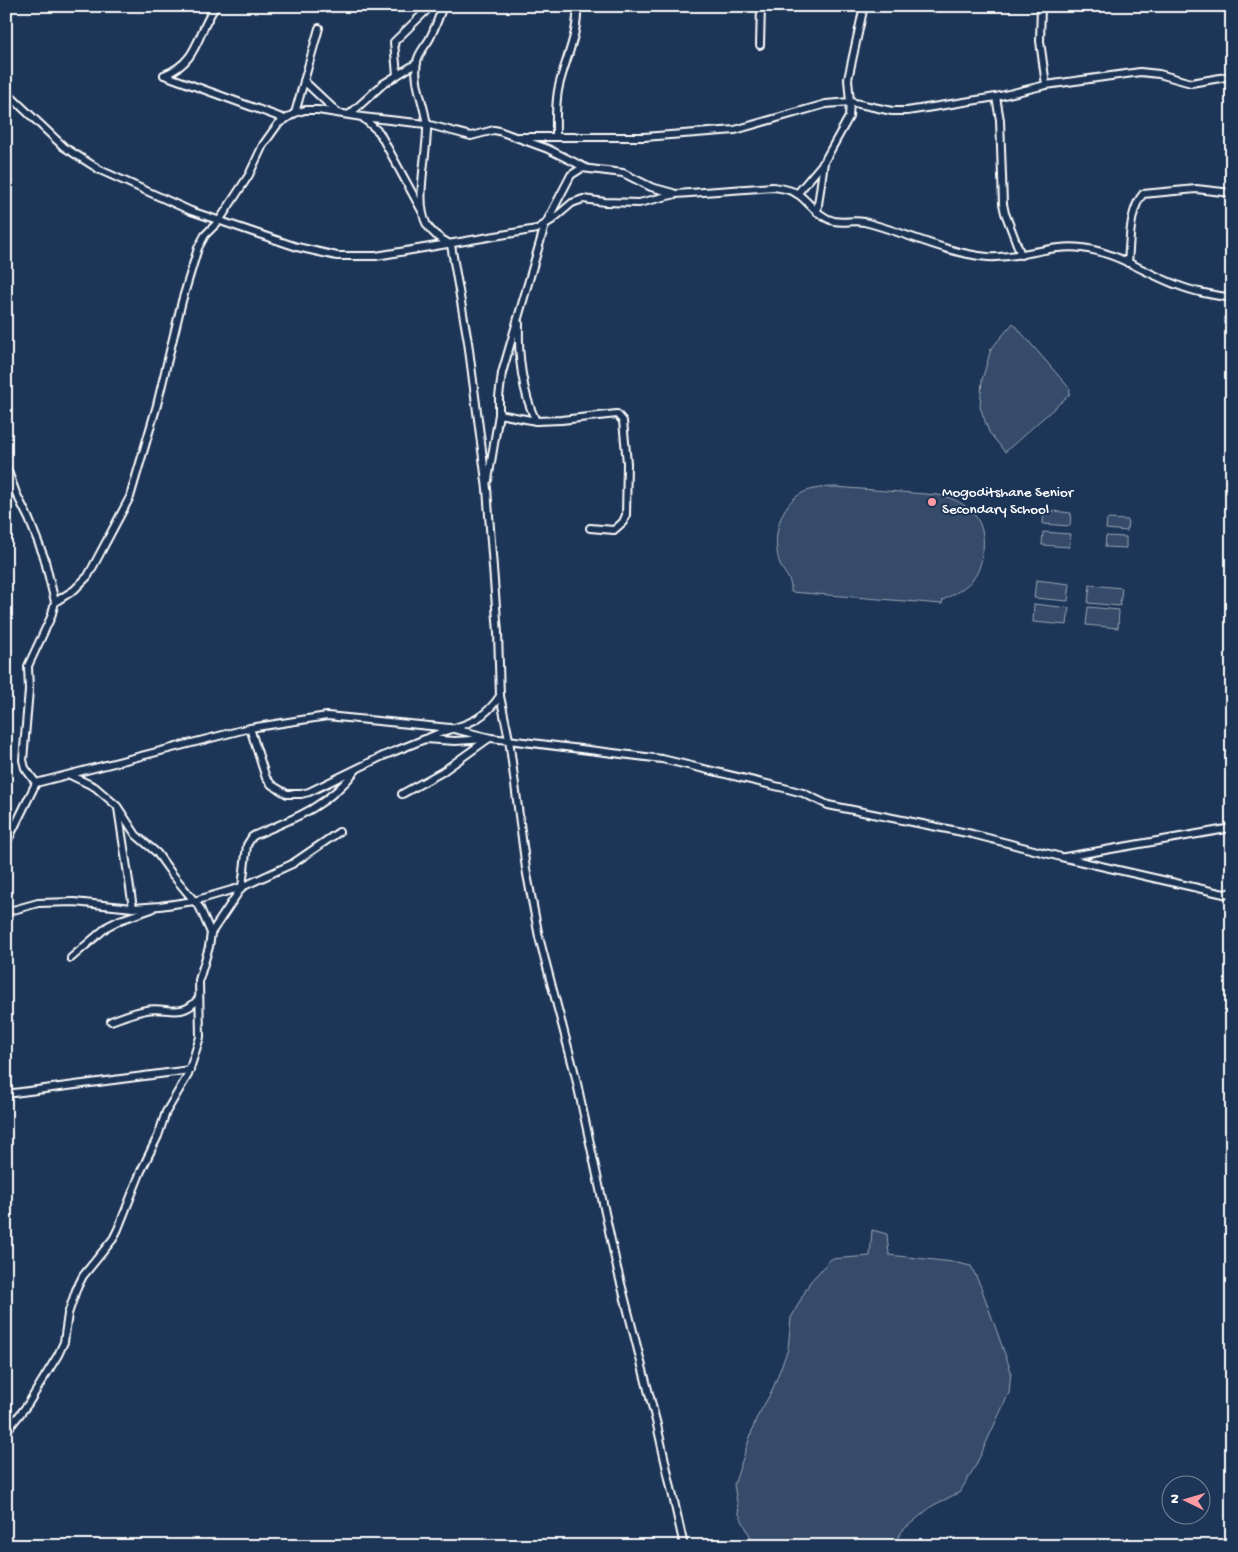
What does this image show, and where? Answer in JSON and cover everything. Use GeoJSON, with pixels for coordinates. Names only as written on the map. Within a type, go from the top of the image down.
{"type":"FeatureCollection","features":[{"type":"Feature","properties":{"kind":"street"},"geometry":{"type":"LineString","coordinates":[[216,6],[205,24],[198,44],[191,56],[174,71],[164,75],[285,119]]}},
{"type":"Feature","properties":{"kind":"street"},"geometry":{"type":"LineString","coordinates":[[443,6],[432,35],[417,63],[417,80],[426,124],[422,169],[423,212],[426,224],[432,232],[451,245],[468,342],[487,489],[498,633],[500,696],[508,739],[526,869],[539,937],[575,1074],[617,1268],[657,1425],[684,1546]]}},
{"type":"Feature","properties":{"kind":"street"},"geometry":{"type":"LineString","coordinates":[[556,136],[556,104],[577,20],[577,6]]}},
{"type":"Feature","properties":{"kind":"street"},"geometry":{"type":"LineString","coordinates":[[760,45],[761,6]]}},
{"type":"Feature","properties":{"kind":"street"},"geometry":{"type":"LineString","coordinates":[[797,194],[824,162],[849,117],[848,79],[864,6]]}},
{"type":"Feature","properties":{"kind":"street"},"geometry":{"type":"LineString","coordinates":[[1041,6],[1040,41],[1046,85]]}},
{"type":"Feature","properties":{"kind":"street"},"geometry":{"type":"LineString","coordinates":[[397,75],[394,42],[429,7]]}},
{"type":"Feature","properties":{"kind":"street"},"geometry":{"type":"LineString","coordinates":[[295,112],[319,28]]}},
{"type":"Feature","properties":{"kind":"street"},"geometry":{"type":"LineString","coordinates":[[350,114],[383,84],[417,63]]}},
{"type":"Feature","properties":{"kind":"street"},"geometry":{"type":"LineString","coordinates":[[515,137],[644,137],[735,130],[820,105],[850,102],[900,112],[996,97],[1046,85],[1140,72],[1160,74],[1191,83],[1232,76]]}},
{"type":"Feature","properties":{"kind":"street"},"geometry":{"type":"LineString","coordinates":[[304,81],[338,114]]}},
{"type":"Feature","properties":{"kind":"street"},"geometry":{"type":"LineString","coordinates":[[6,92],[64,147],[100,170],[191,211],[286,245],[337,256],[376,256],[451,245],[537,229],[545,225],[572,202],[583,199],[639,203],[676,194],[773,187],[786,189],[797,194],[826,218],[835,221],[862,221],[974,255],[989,257],[1021,255],[1066,248],[1081,248],[1103,253],[1176,285],[1206,294],[1232,298]]}},
{"type":"Feature","properties":{"kind":"street"},"geometry":{"type":"LineString","coordinates":[[996,97],[1000,120],[1004,213],[1021,255]]}},
{"type":"Feature","properties":{"kind":"street"},"geometry":{"type":"LineString","coordinates":[[55,602],[74,590],[88,576],[130,497],[157,405],[190,272],[198,248],[205,235],[219,221],[249,175],[263,145],[278,124],[295,112],[318,110],[426,124],[464,135],[474,135],[494,130],[548,149],[586,168],[623,173],[650,187],[676,194]]}},
{"type":"Feature","properties":{"kind":"street"},"geometry":{"type":"LineString","coordinates":[[362,117],[379,132],[423,212]]}},
{"type":"Feature","properties":{"kind":"street"},"geometry":{"type":"LineString","coordinates":[[817,212],[824,162]]}},
{"type":"Feature","properties":{"kind":"street"},"geometry":{"type":"LineString","coordinates":[[487,489],[499,414],[502,373],[545,225],[571,175],[576,170],[586,168]]}},
{"type":"Feature","properties":{"kind":"street"},"geometry":{"type":"LineString","coordinates":[[1128,263],[1133,219],[1141,196],[1190,189],[1232,193]]}},
{"type":"Feature","properties":{"kind":"street"},"geometry":{"type":"LineString","coordinates":[[519,315],[520,354],[529,406],[536,421]]}},
{"type":"Feature","properties":{"kind":"street"},"geometry":{"type":"LineString","coordinates":[[499,414],[536,421],[561,420],[614,413],[621,417],[627,464],[626,515],[623,522],[614,530],[590,528]]}},
{"type":"Feature","properties":{"kind":"street"},"geometry":{"type":"LineString","coordinates":[[6,466],[44,557],[55,602],[51,617],[28,666],[29,690],[23,760],[25,768],[36,784]]}},
{"type":"Feature","properties":{"kind":"street"},"geometry":{"type":"LineString","coordinates":[[250,728],[266,778],[272,785],[287,794],[309,792],[408,745],[450,728],[475,721],[485,714],[500,696]]}},
{"type":"Feature","properties":{"kind":"street"},"geometry":{"type":"LineString","coordinates":[[6,844],[36,784],[250,728],[327,716],[450,728],[489,739]]}},
{"type":"Feature","properties":{"kind":"street"},"geometry":{"type":"LineString","coordinates":[[425,739],[455,741],[508,739],[662,759],[803,793],[828,805],[972,834],[1061,857],[1224,894],[1232,892]]}},
{"type":"Feature","properties":{"kind":"street"},"geometry":{"type":"LineString","coordinates":[[402,794],[442,772],[489,739]]}},
{"type":"Feature","properties":{"kind":"street"},"geometry":{"type":"LineString","coordinates":[[6,1432],[28,1404],[58,1355],[64,1342],[68,1314],[76,1290],[83,1276],[113,1239],[140,1171],[158,1136],[166,1112],[190,1070],[200,1037],[199,980],[209,948],[211,933],[242,887],[247,845],[252,837],[312,810],[341,788],[356,770]]}},
{"type":"Feature","properties":{"kind":"street"},"geometry":{"type":"LineString","coordinates":[[70,775],[95,787],[117,806],[136,835],[157,853],[204,913],[211,933]]}},
{"type":"Feature","properties":{"kind":"street"},"geometry":{"type":"LineString","coordinates":[[117,806],[133,908]]}},
{"type":"Feature","properties":{"kind":"street"},"geometry":{"type":"LineString","coordinates":[[1061,857],[1232,828]]}},
{"type":"Feature","properties":{"kind":"street"},"geometry":{"type":"LineString","coordinates":[[6,912],[38,903],[74,902],[133,908],[194,901],[242,887],[292,864],[338,832]]}},
{"type":"Feature","properties":{"kind":"street"},"geometry":{"type":"LineString","coordinates":[[72,958],[108,926],[160,906]]}},
{"type":"Feature","properties":{"kind":"street"},"geometry":{"type":"LineString","coordinates":[[111,1021],[144,1010],[180,1010],[189,1008],[198,999]]}},
{"type":"Feature","properties":{"kind":"street"},"geometry":{"type":"LineString","coordinates":[[6,1094],[190,1070]]}},
{"type":"Feature","properties":{"kind":"shaded area"},"geometry":{"type":"Polygon","coordinates":[[[1013,323],[1070,389],[1069,395],[1005,452],[989,432],[980,407],[982,380],[991,349],[1013,323]]]}},
{"type":"Feature","properties":{"kind":"shaded area"},"geometry":{"type":"Polygon","coordinates":[[[835,487],[938,495],[959,502],[975,515],[983,533],[982,559],[976,575],[964,588],[943,600],[942,604],[791,592],[789,580],[777,554],[777,533],[783,513],[795,497],[804,492],[835,487]]]}},
{"type":"Feature","properties":{"kind":"shaded area"},"geometry":{"type":"Polygon","coordinates":[[[1044,510],[1071,513],[1070,526],[1043,524],[1044,510]]]}},
{"type":"Feature","properties":{"kind":"shaded area"},"geometry":{"type":"Polygon","coordinates":[[[1107,519],[1128,520],[1127,531],[1106,529],[1107,519]]]}},
{"type":"Feature","properties":{"kind":"shaded area"},"geometry":{"type":"Polygon","coordinates":[[[1043,532],[1070,534],[1069,547],[1042,545],[1043,532]]]}},
{"type":"Feature","properties":{"kind":"shaded area"},"geometry":{"type":"Polygon","coordinates":[[[1106,536],[1126,537],[1126,548],[1105,547],[1106,536]]]}},
{"type":"Feature","properties":{"kind":"shaded area"},"geometry":{"type":"Polygon","coordinates":[[[1036,580],[1070,584],[1068,601],[1034,598],[1036,580]]]}},
{"type":"Feature","properties":{"kind":"shaded area"},"geometry":{"type":"Polygon","coordinates":[[[1090,585],[1122,588],[1120,606],[1088,603],[1090,585]]]}},
{"type":"Feature","properties":{"kind":"shaded area"},"geometry":{"type":"Polygon","coordinates":[[[1034,604],[1069,608],[1067,625],[1033,622],[1034,604]]]}},
{"type":"Feature","properties":{"kind":"shaded area"},"geometry":{"type":"Polygon","coordinates":[[[1088,607],[1119,610],[1118,628],[1086,625],[1088,607]]]}},
{"type":"Feature","properties":{"kind":"shaded area"},"geometry":{"type":"Polygon","coordinates":[[[872,1230],[887,1234],[889,1255],[953,1262],[971,1266],[981,1287],[1011,1371],[1009,1393],[976,1465],[960,1492],[932,1506],[903,1530],[892,1546],[755,1546],[739,1514],[734,1485],[756,1419],[772,1391],[788,1349],[791,1318],[810,1282],[831,1259],[870,1256],[872,1230]]]}},
{"type":"Feature","properties":{"kind":"place","name":"Mogoditshane Senior Secondary School"},"geometry":{"type":"Point","coordinates":[932,502]}}]}
